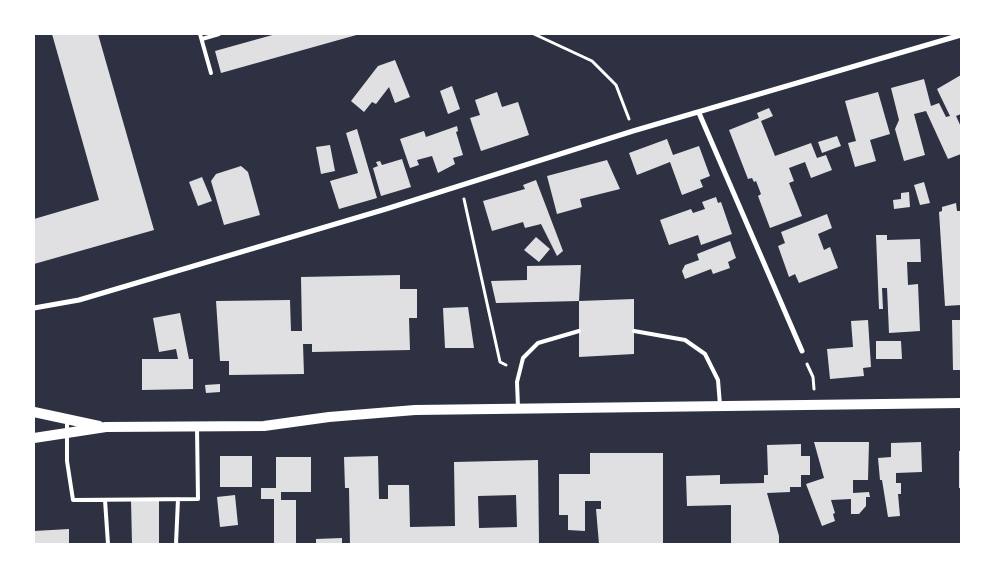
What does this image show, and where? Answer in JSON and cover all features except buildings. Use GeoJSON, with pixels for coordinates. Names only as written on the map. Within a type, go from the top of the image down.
{"type":"FeatureCollection","features":[{"type":"Feature","properties":{"kind":"main road"},"geometry":{"type":"LineString","coordinates":[[34,438],[106,427],[264,426],[415,410],[961,403]]}},
{"type":"Feature","properties":{"kind":"main road"},"geometry":{"type":"LineString","coordinates":[[34,412],[106,427]]}},
{"type":"Feature","properties":{"kind":"street"},"geometry":{"type":"LineString","coordinates":[[34,308],[79,300],[633,131],[961,35]]}},
{"type":"Feature","properties":{"kind":"street"},"geometry":{"type":"LineString","coordinates":[[699,113],[802,351]]}},
{"type":"Feature","properties":{"kind":"lane"},"geometry":{"type":"LineString","coordinates":[[200,34],[211,74]]}},
{"type":"Feature","properties":{"kind":"lane"},"geometry":{"type":"LineString","coordinates":[[202,39],[219,34]]}},
{"type":"Feature","properties":{"kind":"lane"},"geometry":{"type":"LineString","coordinates":[[518,409],[518,372],[523,358],[538,343],[579,331]]}},
{"type":"Feature","properties":{"kind":"lane"},"geometry":{"type":"LineString","coordinates":[[634,331],[684,340],[705,354],[718,380],[720,406]]}},
{"type":"Feature","properties":{"kind":"lane"},"geometry":{"type":"LineString","coordinates":[[67,419],[67,461],[73,500],[198,499],[197,427]]}},
{"type":"Feature","properties":{"kind":"lane"},"geometry":{"type":"LineString","coordinates":[[176,544],[178,499]]}},
{"type":"Feature","properties":{"kind":"lane"},"geometry":{"type":"LineString","coordinates":[[105,500],[108,544]]}},
{"type":"Feature","properties":{"kind":"path"},"geometry":{"type":"LineString","coordinates":[[534,34],[592,61],[616,85],[633,131]]}},
{"type":"Feature","properties":{"kind":"path"},"geometry":{"type":"LineString","coordinates":[[461,185],[500,362],[518,372]]}},
{"type":"Feature","properties":{"kind":"path"},"geometry":{"type":"LineString","coordinates":[[802,351],[813,377],[815,405]]}}]}
